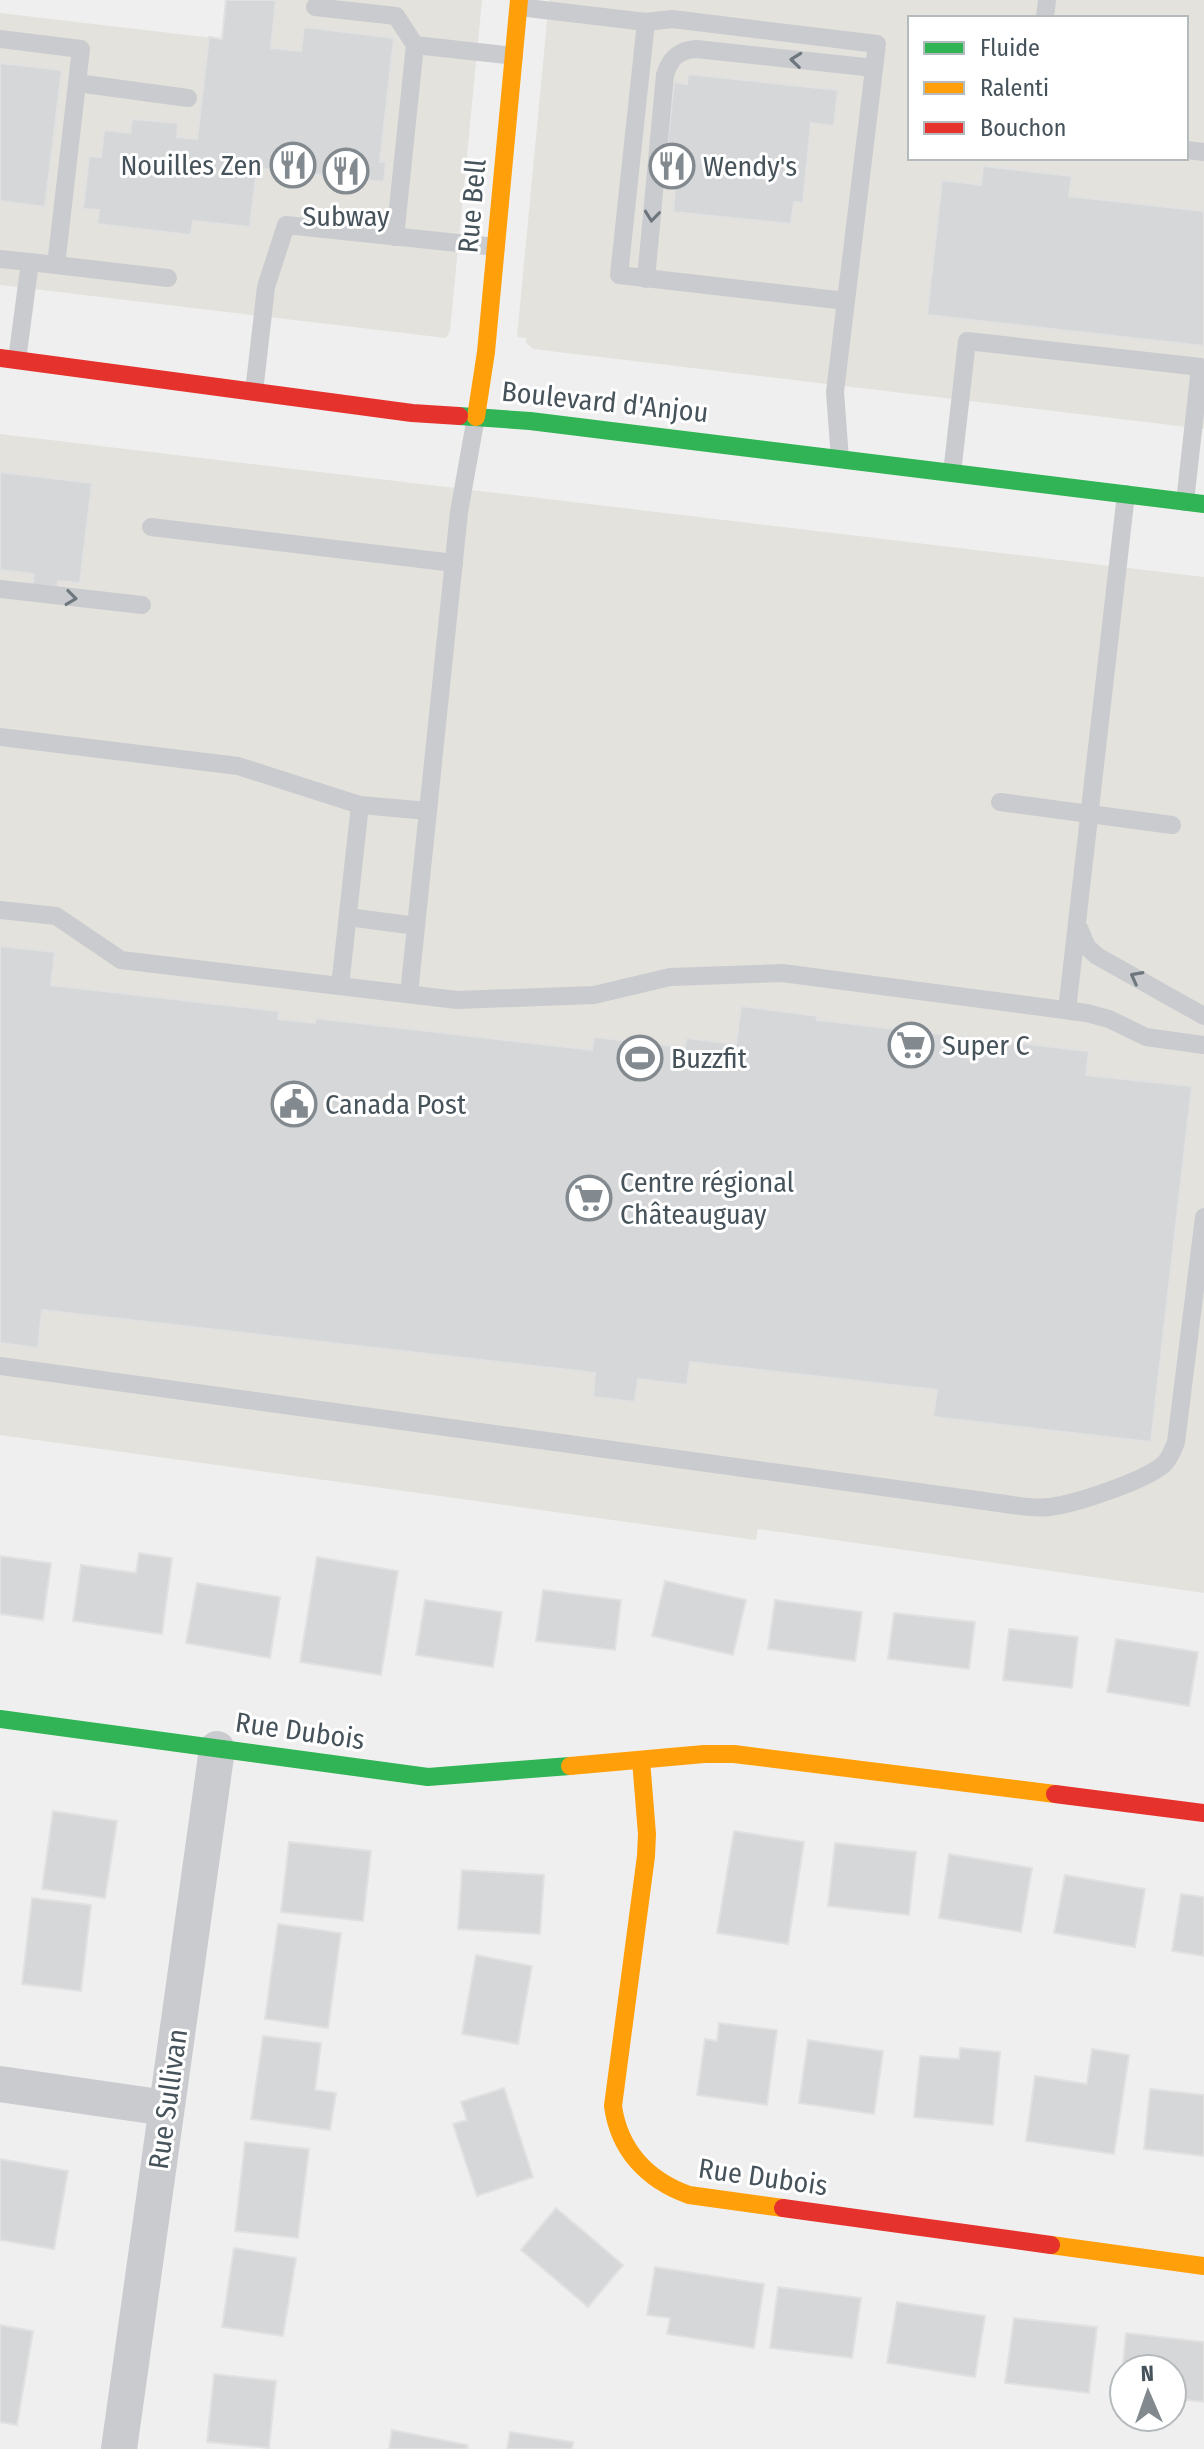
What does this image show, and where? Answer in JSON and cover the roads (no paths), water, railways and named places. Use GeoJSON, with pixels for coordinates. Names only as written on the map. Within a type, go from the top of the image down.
{"type":"FeatureCollection","features":[{"type":"Feature","properties":{"kind":"street","name":"Rue Bell"},"geometry":{"type":"LineString","coordinates":[[476,417],[486,352],[519,4]]}},
{"type":"Feature","properties":{"kind":"street","name":"Boulevard d'Anjou"},"geometry":{"type":"LineString","coordinates":[[8,359],[412,413],[590,428],[1195,503]]}},
{"type":"Feature","properties":{"kind":"street","name":"Rue Dubois"},"geometry":{"type":"LineString","coordinates":[[0,1719],[428,1777],[734,1754],[1204,1813]]}},
{"type":"Feature","properties":{"kind":"street","name":"Rue Sullivan"},"geometry":{"type":"LineString","coordinates":[[119,2449],[217,1749]]}},
{"type":"Feature","properties":{"kind":"street","name":"Rue Dubois"},"geometry":{"type":"LineString","coordinates":[[641,1760],[646,1856],[613,2106],[614,2122],[620,2138],[655,2180],[689,2195],[1204,2266]]}},
{"type":"Feature","properties":{"kind":"street"},"geometry":{"type":"LineString","coordinates":[[0,2084],[166,2108]]}},
{"type":"Feature","properties":{"kind":"lane"},"geometry":{"type":"LineString","coordinates":[[519,4],[646,22],[672,19],[877,44],[835,392],[840,459]]}},
{"type":"Feature","properties":{"kind":"lane"},"geometry":{"type":"LineString","coordinates":[[315,7],[396,16],[415,45],[395,237]]}},
{"type":"Feature","properties":{"kind":"lane"},"geometry":{"type":"LineString","coordinates":[[646,22],[619,275],[846,301]]}},
{"type":"Feature","properties":{"kind":"lane"},"geometry":{"type":"LineString","coordinates":[[0,39],[81,49],[56,265]]}},
{"type":"Feature","properties":{"kind":"lane"},"geometry":{"type":"LineString","coordinates":[[415,45],[514,56]]}},
{"type":"Feature","properties":{"kind":"lane"},"geometry":{"type":"LineString","coordinates":[[646,279],[665,75],[671,59],[686,49],[696,49],[874,68]]}},
{"type":"Feature","properties":{"kind":"lane"},"geometry":{"type":"LineString","coordinates":[[77,83],[188,98]]}},
{"type":"Feature","properties":{"kind":"lane"},"geometry":{"type":"LineString","coordinates":[[254,392],[266,287],[286,225],[496,247]]}},
{"type":"Feature","properties":{"kind":"lane"},"geometry":{"type":"LineString","coordinates":[[0,259],[168,278]]}},
{"type":"Feature","properties":{"kind":"lane"},"geometry":{"type":"LineString","coordinates":[[8,359],[30,262]]}},
{"type":"Feature","properties":{"kind":"lane"},"geometry":{"type":"LineString","coordinates":[[952,473],[967,341],[1202,366],[1195,503]]}},
{"type":"Feature","properties":{"kind":"lane"},"geometry":{"type":"LineString","coordinates":[[409,994],[459,512],[476,417]]}},
{"type":"Feature","properties":{"kind":"lane"},"geometry":{"type":"LineString","coordinates":[[1067,1010],[1126,494]]}},
{"type":"Feature","properties":{"kind":"lane"},"geometry":{"type":"LineString","coordinates":[[151,527],[454,563]]}},
{"type":"Feature","properties":{"kind":"lane"},"geometry":{"type":"LineString","coordinates":[[0,589],[142,605]]}},
{"type":"Feature","properties":{"kind":"lane"},"geometry":{"type":"LineString","coordinates":[[0,737],[238,766],[360,805],[428,811]]}},
{"type":"Feature","properties":{"kind":"lane"},"geometry":{"type":"LineString","coordinates":[[1000,802],[1172,825]]}},
{"type":"Feature","properties":{"kind":"lane"},"geometry":{"type":"LineString","coordinates":[[340,986],[360,805]]}},
{"type":"Feature","properties":{"kind":"lane"},"geometry":{"type":"LineString","coordinates":[[0,910],[56,916],[121,960],[457,1000],[594,995],[670,977],[782,973],[1067,1010],[1109,1019],[1146,1037],[1204,1045]]}},
{"type":"Feature","properties":{"kind":"lane"},"geometry":{"type":"LineString","coordinates":[[348,917],[416,926]]}},
{"type":"Feature","properties":{"kind":"lane"},"geometry":{"type":"LineString","coordinates":[[1077,923],[1080,938],[1097,956],[1204,1016]]}},
{"type":"Feature","properties":{"kind":"lane"},"geometry":{"type":"LineString","coordinates":[[0,1366],[991,1502],[1050,1507],[1096,1495],[1142,1476],[1163,1465],[1172,1454],[1204,1217]]}},
{"type":"Feature","properties":{"kind":"place","name":"Nouilles Zen"},"geometry":{"type":"Point","coordinates":[293,165]}},
{"type":"Feature","properties":{"kind":"place","name":"Wendy's"},"geometry":{"type":"Point","coordinates":[672,166]}},
{"type":"Feature","properties":{"kind":"place","name":"Subway"},"geometry":{"type":"Point","coordinates":[346,171]}},
{"type":"Feature","properties":{"kind":"place","name":"Super C"},"geometry":{"type":"Point","coordinates":[911,1045]}},
{"type":"Feature","properties":{"kind":"place","name":"Buzzfit"},"geometry":{"type":"Point","coordinates":[640,1058]}},
{"type":"Feature","properties":{"kind":"place","name":"Canada Post"},"geometry":{"type":"Point","coordinates":[294,1104]}},
{"type":"Feature","properties":{"kind":"place","name":"Centre régional Châteauguay"},"geometry":{"type":"Point","coordinates":[589,1198]}}]}
